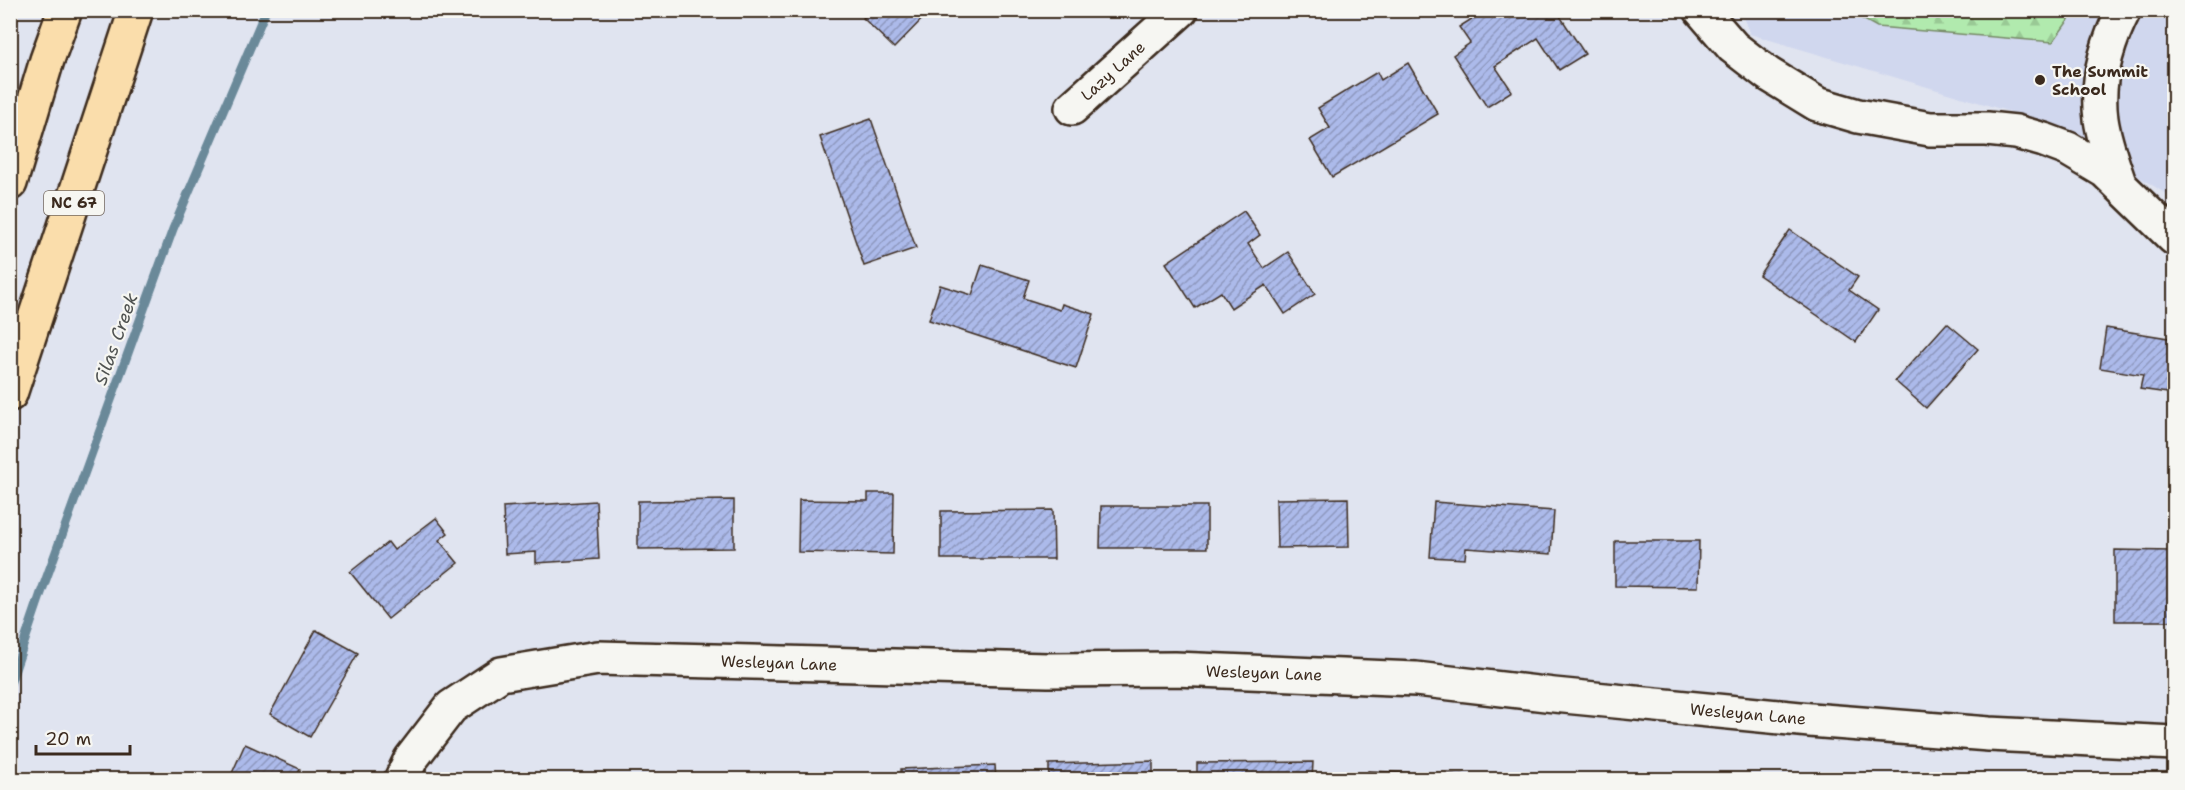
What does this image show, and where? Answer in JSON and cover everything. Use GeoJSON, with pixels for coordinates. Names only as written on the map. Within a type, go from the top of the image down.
{"type":"FeatureCollection","features":[{"type":"Feature","properties":{"kind":"main road"},"geometry":{"type":"LineString","coordinates":[[10,183],[47,60],[65,10]]}},
{"type":"Feature","properties":{"kind":"main road","name":"NC 67"},"geometry":{"type":"LineString","coordinates":[[10,394],[136,10]]}},
{"type":"Feature","properties":{"kind":"street","name":"Lazy Lane"},"geometry":{"type":"LineString","coordinates":[[1072,108],[1181,10]]}},
{"type":"Feature","properties":{"kind":"street"},"geometry":{"type":"LineString","coordinates":[[1701,10],[1733,47],[1768,74],[1817,104],[1858,116],[1930,129],[1988,129],[2016,132],[2068,149],[2090,161],[2119,183],[2175,238]]}},
{"type":"Feature","properties":{"kind":"street"},"geometry":{"type":"LineString","coordinates":[[2119,183],[2101,120],[2100,98],[2107,54],[2115,28],[2124,10]]}},
{"type":"Feature","properties":{"kind":"street","name":"Wesleyan Lane"},"geometry":{"type":"LineString","coordinates":[[401,780],[411,759],[451,706],[501,674],[598,658],[1048,670],[1175,669],[1416,679],[1822,721],[1989,734],[2175,742]]}},
{"type":"Feature","properties":{"kind":"shaded area","name":"The Summit School"},"geometry":{"type":"Polygon","coordinates":[[[1741,11],[2174,11],[2174,199],[2061,127],[1750,34],[1741,11]]]}},
{"type":"Feature","properties":{"kind":"green space"},"geometry":{"type":"Polygon","coordinates":[[[2075,10],[2053,42],[1877,27],[1848,11],[2075,10]]]}},
{"type":"Feature","properties":{"kind":"building"},"geometry":{"type":"Polygon","coordinates":[[[871,10],[931,10],[894,48],[863,18],[871,10]]]}},
{"type":"Feature","properties":{"kind":"building"},"geometry":{"type":"Polygon","coordinates":[[[1486,10],[1556,10],[1585,54],[1559,70],[1538,38],[1495,66],[1512,91],[1487,107],[1453,55],[1470,43],[1459,27],[1486,10]]]}},
{"type":"Feature","properties":{"kind":"building"},"geometry":{"type":"Polygon","coordinates":[[[1408,63],[1438,114],[1332,177],[1310,140],[1330,128],[1318,108],[1377,72],[1381,80],[1408,63]]]}},
{"type":"Feature","properties":{"kind":"building"},"geometry":{"type":"Polygon","coordinates":[[[871,119],[916,248],[864,266],[820,137],[871,119]]]}},
{"type":"Feature","properties":{"kind":"building"},"geometry":{"type":"Polygon","coordinates":[[[1244,211],[1260,235],[1248,244],[1264,268],[1288,252],[1315,294],[1285,314],[1266,285],[1231,308],[1221,292],[1195,308],[1166,263],[1244,211]]]}},
{"type":"Feature","properties":{"kind":"building"},"geometry":{"type":"Polygon","coordinates":[[[1790,230],[1858,277],[1849,290],[1878,310],[1856,342],[1759,275],[1790,230]]]}},
{"type":"Feature","properties":{"kind":"building"},"geometry":{"type":"Polygon","coordinates":[[[982,265],[1029,280],[1023,298],[1060,310],[1062,304],[1094,314],[1076,368],[929,320],[940,285],[972,295],[982,265]]]}},
{"type":"Feature","properties":{"kind":"building"},"geometry":{"type":"Polygon","coordinates":[[[1947,323],[1978,349],[1926,408],[1895,381],[1947,323]]]}},
{"type":"Feature","properties":{"kind":"building"},"geometry":{"type":"Polygon","coordinates":[[[2106,328],[2174,339],[2174,394],[2140,389],[2143,375],[2100,368],[2106,328]]]}},
{"type":"Feature","properties":{"kind":"building"},"geometry":{"type":"Polygon","coordinates":[[[868,493],[894,493],[893,554],[798,552],[799,500],[868,501],[868,493]]]}},
{"type":"Feature","properties":{"kind":"building"},"geometry":{"type":"Polygon","coordinates":[[[1348,498],[1349,547],[1277,548],[1276,499],[1348,498]]]}},
{"type":"Feature","properties":{"kind":"building"},"geometry":{"type":"Polygon","coordinates":[[[734,500],[734,548],[638,549],[638,501],[734,500]]]}},
{"type":"Feature","properties":{"kind":"building"},"geometry":{"type":"Polygon","coordinates":[[[596,501],[599,559],[536,563],[536,552],[505,554],[503,507],[596,501]]]}},
{"type":"Feature","properties":{"kind":"building"},"geometry":{"type":"Polygon","coordinates":[[[1434,502],[1554,511],[1551,554],[1466,548],[1465,559],[1430,557],[1434,502]]]}},
{"type":"Feature","properties":{"kind":"building"},"geometry":{"type":"Polygon","coordinates":[[[1101,506],[1207,506],[1207,548],[1100,548],[1101,506]]]}},
{"type":"Feature","properties":{"kind":"building"},"geometry":{"type":"Polygon","coordinates":[[[1053,510],[1054,559],[941,559],[941,511],[1053,510]]]}},
{"type":"Feature","properties":{"kind":"building"},"geometry":{"type":"Polygon","coordinates":[[[436,518],[448,533],[439,540],[458,563],[388,619],[350,572],[388,542],[394,550],[436,518]]]}},
{"type":"Feature","properties":{"kind":"building"},"geometry":{"type":"Polygon","coordinates":[[[1615,541],[1699,541],[1698,587],[1615,586],[1615,541]]]}},
{"type":"Feature","properties":{"kind":"building"},"geometry":{"type":"Polygon","coordinates":[[[2115,550],[2171,551],[2171,575],[2174,575],[2174,621],[2115,621],[2115,550]]]}},
{"type":"Feature","properties":{"kind":"building"},"geometry":{"type":"Polygon","coordinates":[[[316,630],[358,653],[310,737],[270,714],[316,630]]]}},
{"type":"Feature","properties":{"kind":"building"},"geometry":{"type":"Polygon","coordinates":[[[245,744],[300,769],[295,780],[229,780],[245,744]]]}},
{"type":"Feature","properties":{"kind":"building"},"geometry":{"type":"Polygon","coordinates":[[[1153,761],[1153,780],[1049,780],[1049,764],[1153,761]]]}},
{"type":"Feature","properties":{"kind":"building"},"geometry":{"type":"Polygon","coordinates":[[[1313,762],[1312,780],[1197,780],[1197,763],[1313,762]]]}},
{"type":"Feature","properties":{"kind":"building"},"geometry":{"type":"Polygon","coordinates":[[[995,765],[996,780],[901,780],[901,769],[995,765]]]}},
{"type":"Feature","properties":{"kind":"building"},"geometry":{"type":"Polygon","coordinates":[[[1368,771],[1463,775],[1463,780],[1368,780],[1368,771]]]}},
{"type":"Feature","properties":{"kind":"waterway","name":"Silas Creek"},"geometry":{"type":"LineString","coordinates":[[10,684],[173,229],[266,10]]}},
{"type":"Feature","properties":{"kind":"place","name":"The Summit School"},"geometry":{"type":"Point","coordinates":[2040,80]}}]}
